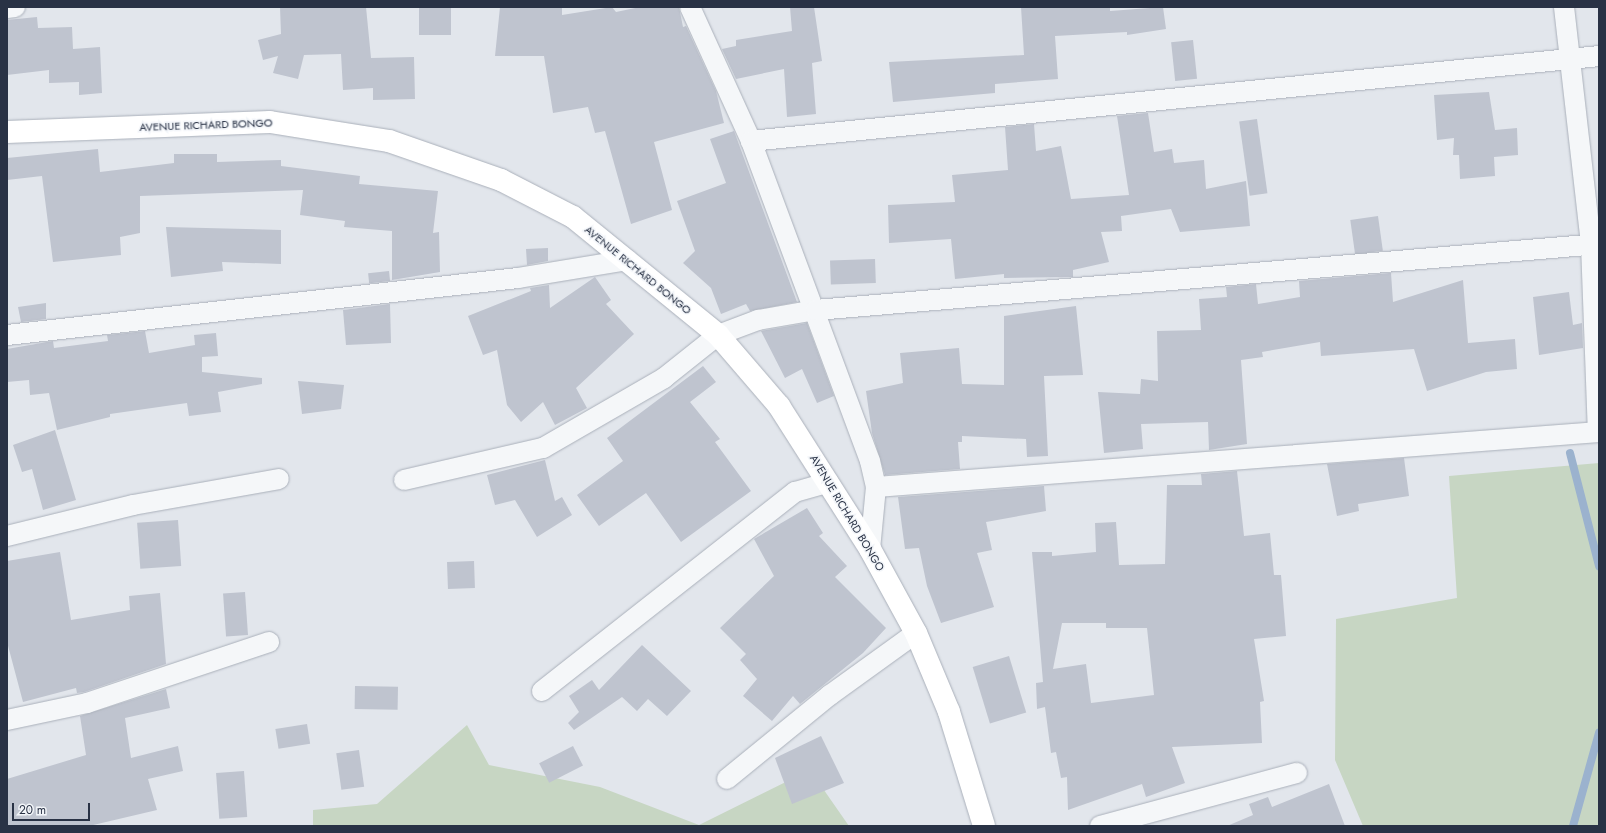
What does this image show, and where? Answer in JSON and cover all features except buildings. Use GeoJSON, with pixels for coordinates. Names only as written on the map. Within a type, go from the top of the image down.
{"type":"FeatureCollection","features":[{"type":"Feature","properties":{"kind":"street"},"geometry":{"type":"LineString","coordinates":[[7,8],[15,7]]}},
{"type":"Feature","properties":{"kind":"street"},"geometry":{"type":"LineString","coordinates":[[690,7],[751,141],[816,310],[876,487],[870,549]]}},
{"type":"Feature","properties":{"kind":"street"},"geometry":{"type":"LineString","coordinates":[[876,487],[1598,432],[1595,244],[1569,59],[1564,7]]}},
{"type":"Feature","properties":{"kind":"street"},"geometry":{"type":"LineString","coordinates":[[751,141],[1599,56]]}},
{"type":"Feature","properties":{"kind":"street","name":"AVENUE RICHARD BONGO"},"geometry":{"type":"LineString","coordinates":[[7,132],[270,122],[389,141],[501,180],[573,217],[718,334],[779,406],[830,482],[870,549],[916,633],[949,712],[984,826]]}},
{"type":"Feature","properties":{"kind":"street"},"geometry":{"type":"LineString","coordinates":[[404,480],[543,448],[664,378],[718,334],[758,320],[816,310],[1595,244]]}},
{"type":"Feature","properties":{"kind":"street"},"geometry":{"type":"LineString","coordinates":[[7,335],[518,278],[628,260]]}},
{"type":"Feature","properties":{"kind":"street"},"geometry":{"type":"LineString","coordinates":[[7,536],[133,505],[279,479]]}},
{"type":"Feature","properties":{"kind":"street"},"geometry":{"type":"LineString","coordinates":[[542,691],[795,492],[830,482]]}},
{"type":"Feature","properties":{"kind":"street"},"geometry":{"type":"LineString","coordinates":[[727,779],[830,695],[916,633]]}},
{"type":"Feature","properties":{"kind":"street"},"geometry":{"type":"LineString","coordinates":[[7,720],[87,703],[269,642]]}},
{"type":"Feature","properties":{"kind":"street"},"geometry":{"type":"LineString","coordinates":[[1100,826],[1297,772]]}},
{"type":"Feature","properties":{"kind":"green space"},"geometry":{"type":"Polygon","coordinates":[[[1599,463],[1599,826],[1363,826],[1335,760],[1336,619],[1457,598],[1449,476],[1599,463]]]}},
{"type":"Feature","properties":{"kind":"green space"},"geometry":{"type":"Polygon","coordinates":[[[467,725],[489,765],[600,787],[699,825],[810,770],[849,826],[313,826],[313,810],[377,804],[467,725]]]}},
{"type":"Feature","properties":{"kind":"waterway"},"geometry":{"type":"LineString","coordinates":[[1570,453],[1599,566]]}},
{"type":"Feature","properties":{"kind":"waterway"},"geometry":{"type":"LineString","coordinates":[[1573,826],[1599,733]]}}]}
